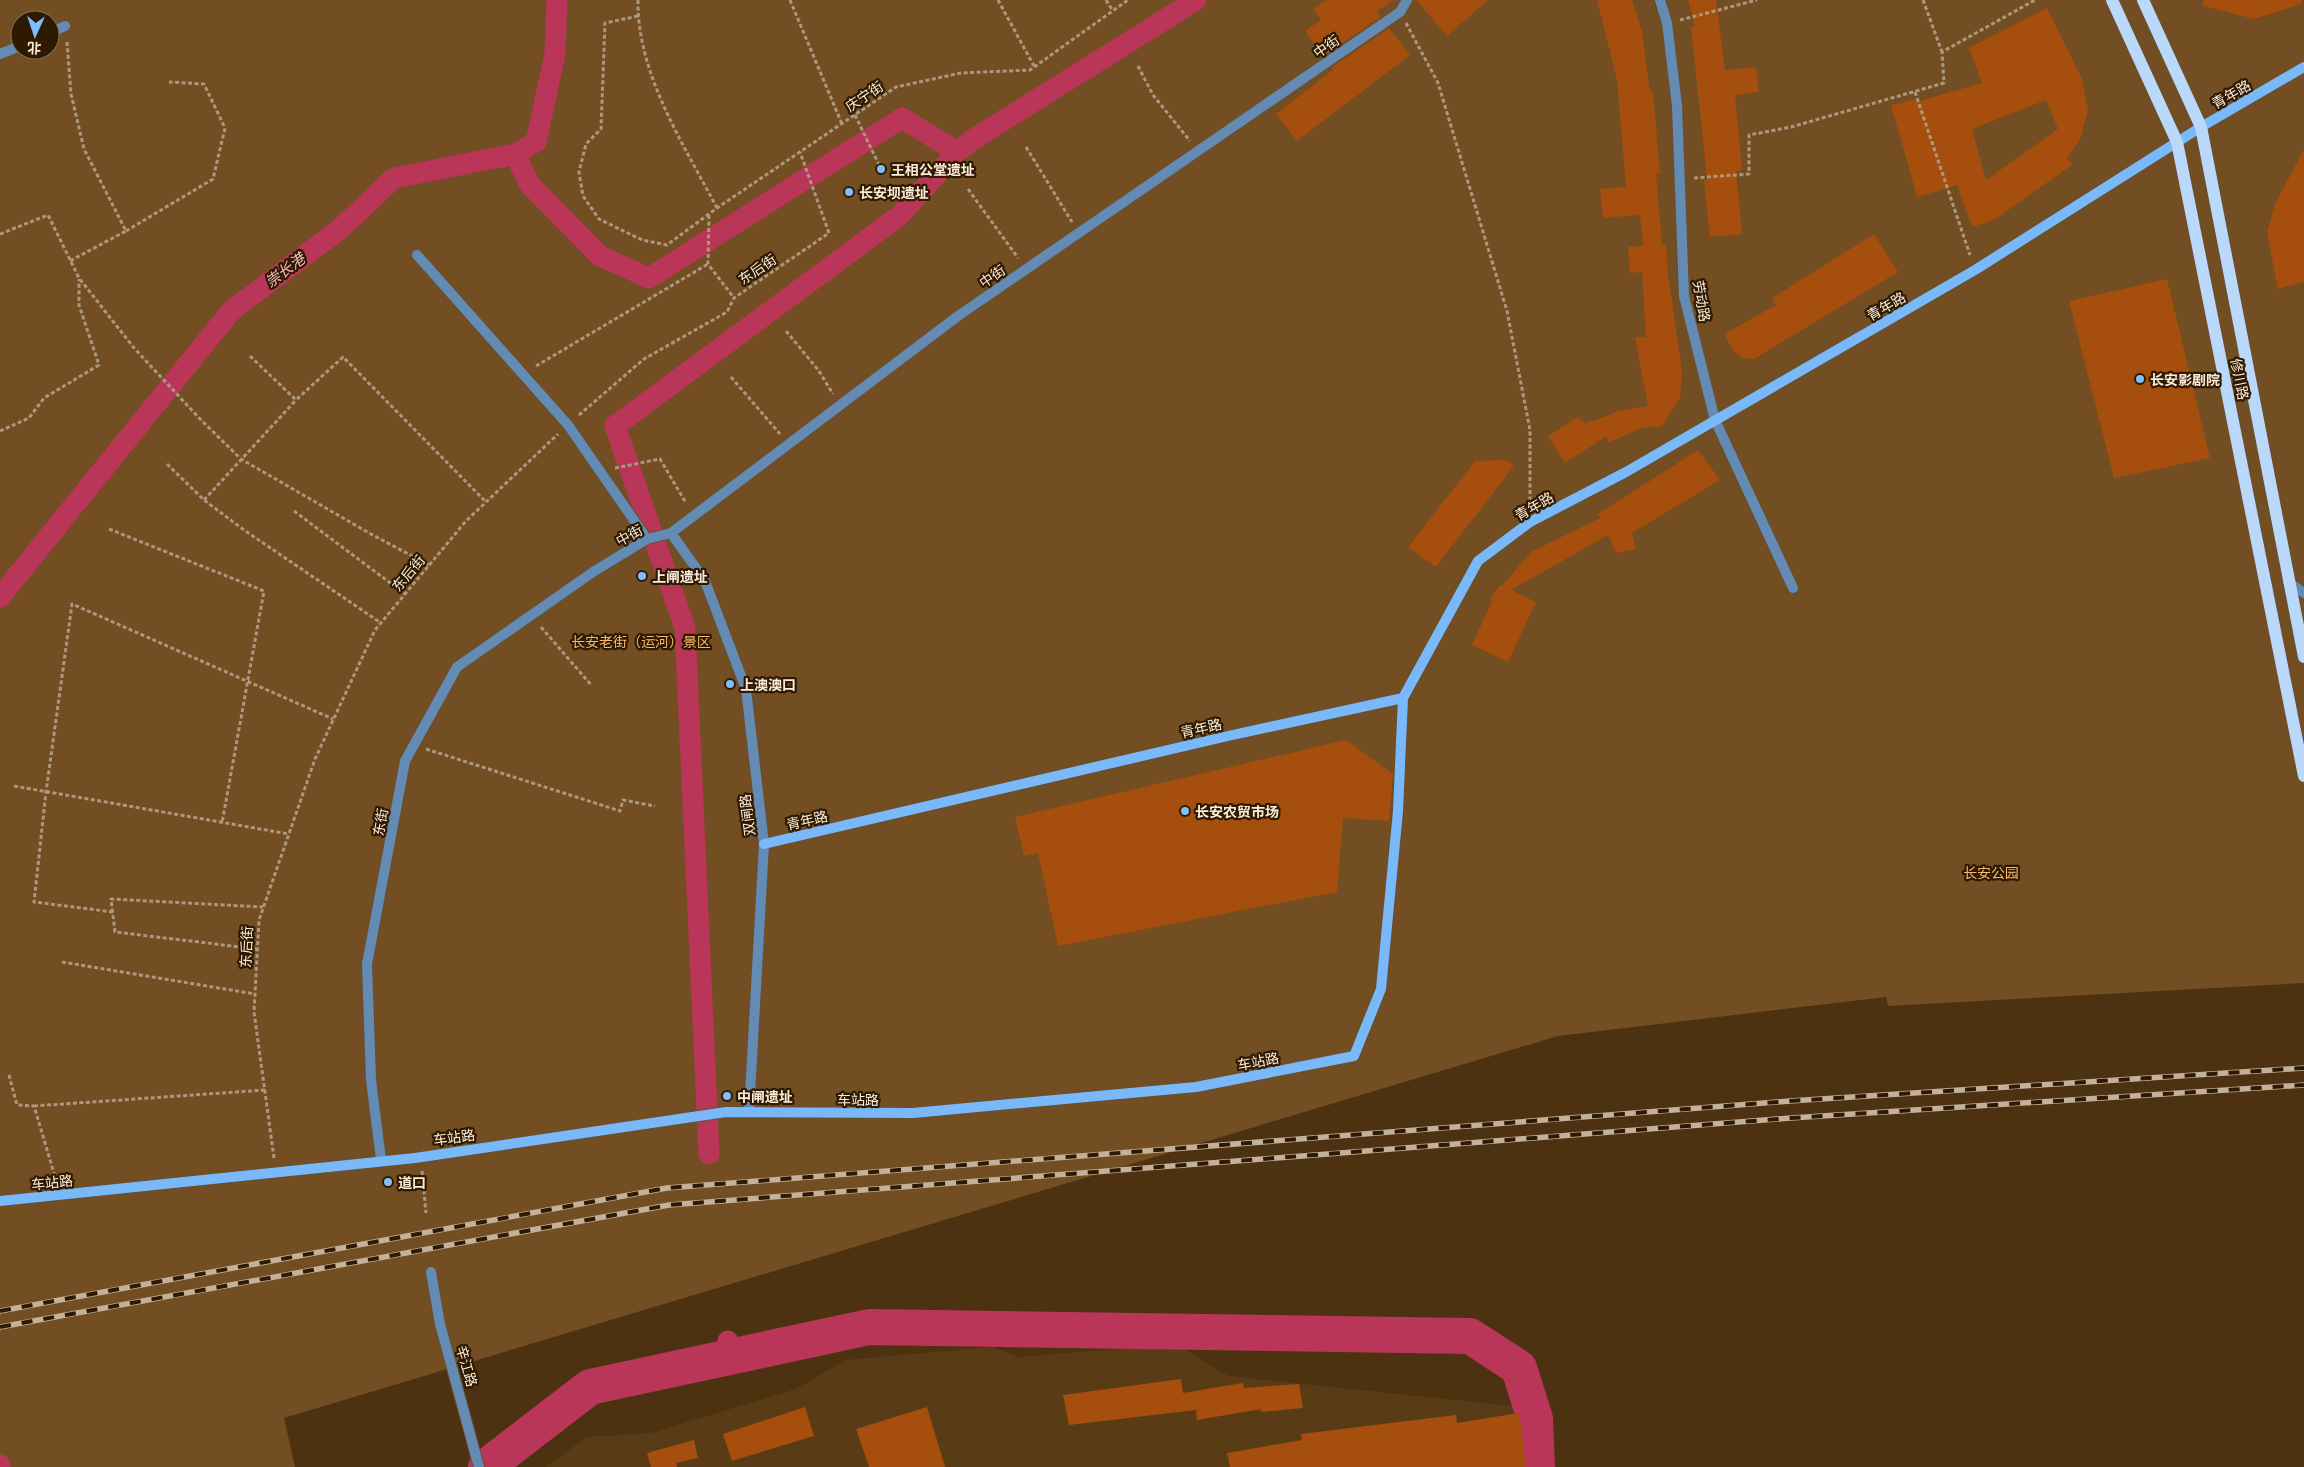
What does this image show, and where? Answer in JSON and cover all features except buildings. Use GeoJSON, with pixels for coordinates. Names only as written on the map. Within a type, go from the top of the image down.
{"type":"FeatureCollection","features":[{"type":"Feature","properties":{"kind":"main road","name":"修川路"},"geometry":{"type":"LineString","coordinates":[[2112,0],[2177,142],[2304,776]]}},
{"type":"Feature","properties":{"kind":"main road","name":"修川路"},"geometry":{"type":"LineString","coordinates":[[2143,0],[2201,127],[2304,657]]}},
{"type":"Feature","properties":{"kind":"street","name":"中街"},"geometry":{"type":"LineString","coordinates":[[593,572],[648,539],[669,534],[958,316],[1400,12],[1407,0]]}},
{"type":"Feature","properties":{"kind":"street","name":"劳动路"},"geometry":{"type":"LineString","coordinates":[[1660,0],[1667,23],[1677,106],[1684,296],[1715,420],[1793,588]]}},
{"type":"Feature","properties":{"kind":"street"},"geometry":{"type":"LineString","coordinates":[[60,28],[65,26]]}},
{"type":"Feature","properties":{"kind":"street","name":"青年路"},"geometry":{"type":"LineString","coordinates":[[764,844],[1228,736],[1403,698],[1478,561],[1530,522],[1626,472],[1974,270],[2201,127],[2304,67]]}},
{"type":"Feature","properties":{"kind":"street"},"geometry":{"type":"LineString","coordinates":[[417,255],[568,425],[648,539]]}},
{"type":"Feature","properties":{"kind":"street","name":"双闸路"},"geometry":{"type":"LineString","coordinates":[[669,534],[705,581],[746,689],[764,844],[749,1112]]}},
{"type":"Feature","properties":{"kind":"street","name":"东街"},"geometry":{"type":"LineString","coordinates":[[381,1160],[371,1080],[367,964],[405,761],[457,667],[593,572]]}},
{"type":"Feature","properties":{"kind":"street"},"geometry":{"type":"LineString","coordinates":[[2288,582],[2304,593]]}},
{"type":"Feature","properties":{"kind":"street","name":"车站路"},"geometry":{"type":"LineString","coordinates":[[2,1201],[381,1160],[415,1158],[726,1112],[913,1113],[1186,1088],[1354,1056],[1381,989],[1398,811],[1403,698]]}},
{"type":"Feature","properties":{"kind":"street","name":"辛江路"},"geometry":{"type":"LineString","coordinates":[[432,1272],[440,1324],[479,1467]]}},
{"type":"Feature","properties":{"kind":"path"},"geometry":{"type":"LineString","coordinates":[[638,0],[638,16],[654,85],[717,208]]}},
{"type":"Feature","properties":{"kind":"path"},"geometry":{"type":"LineString","coordinates":[[790,0],[842,124]]}},
{"type":"Feature","properties":{"kind":"path"},"geometry":{"type":"LineString","coordinates":[[998,0],[1034,66]]}},
{"type":"Feature","properties":{"kind":"path"},"geometry":{"type":"LineString","coordinates":[[1106,0],[1113,11]]}},
{"type":"Feature","properties":{"kind":"path","name":"庆宁街"},"geometry":{"type":"LineString","coordinates":[[638,16],[604,23],[601,129],[586,144],[578,172],[583,196],[599,219],[642,240],[667,245],[717,208],[856,116],[896,87],[961,73],[1030,70],[1128,0]]}},
{"type":"Feature","properties":{"kind":"path"},"geometry":{"type":"LineString","coordinates":[[1667,23],[1757,0]]}},
{"type":"Feature","properties":{"kind":"path"},"geometry":{"type":"LineString","coordinates":[[1681,179],[1749,174],[1749,135],[1791,127],[1944,83],[1942,52],[1923,0]]}},
{"type":"Feature","properties":{"kind":"path"},"geometry":{"type":"LineString","coordinates":[[1942,52],[2035,0]]}},
{"type":"Feature","properties":{"kind":"path"},"geometry":{"type":"LineString","coordinates":[[1400,12],[1438,82],[1507,311],[1530,430],[1530,522]]}},
{"type":"Feature","properties":{"kind":"path"},"geometry":{"type":"LineString","coordinates":[[65,26],[71,94],[84,148],[126,231]]}},
{"type":"Feature","properties":{"kind":"path"},"geometry":{"type":"LineString","coordinates":[[1138,66],[1153,95],[1198,151]]}},
{"type":"Feature","properties":{"kind":"path"},"geometry":{"type":"LineString","coordinates":[[70,261],[126,231],[213,179],[225,128],[204,84],[169,82]]}},
{"type":"Feature","properties":{"kind":"path"},"geometry":{"type":"LineString","coordinates":[[1915,92],[1974,270]]}},
{"type":"Feature","properties":{"kind":"path"},"geometry":{"type":"LineString","coordinates":[[856,116],[881,169]]}},
{"type":"Feature","properties":{"kind":"path"},"geometry":{"type":"LineString","coordinates":[[1026,148],[1079,233]]}},
{"type":"Feature","properties":{"kind":"path","name":"东后街"},"geometry":{"type":"LineString","coordinates":[[276,1171],[254,1012],[259,920],[315,759],[375,630],[466,521],[568,425],[644,359],[727,312],[734,298],[829,233],[800,152]]}},
{"type":"Feature","properties":{"kind":"path"},"geometry":{"type":"LineString","coordinates":[[968,189],[1026,269]]}},
{"type":"Feature","properties":{"kind":"path"},"geometry":{"type":"LineString","coordinates":[[709,214],[708,264],[734,298]]}},
{"type":"Feature","properties":{"kind":"path"},"geometry":{"type":"LineString","coordinates":[[0,234],[48,215],[78,278],[134,348],[202,421],[241,458],[368,533],[429,566]]}},
{"type":"Feature","properties":{"kind":"path"},"geometry":{"type":"LineString","coordinates":[[522,374],[708,264]]}},
{"type":"Feature","properties":{"kind":"path"},"geometry":{"type":"LineString","coordinates":[[0,431],[29,418],[44,398],[99,365],[79,305],[78,278]]}},
{"type":"Feature","properties":{"kind":"path"},"geometry":{"type":"LineString","coordinates":[[786,332],[819,371],[840,405]]}},
{"type":"Feature","properties":{"kind":"path"},"geometry":{"type":"LineString","coordinates":[[250,356],[296,400]]}},
{"type":"Feature","properties":{"kind":"path"},"geometry":{"type":"LineString","coordinates":[[204,500],[296,400],[344,357],[486,502]]}},
{"type":"Feature","properties":{"kind":"path"},"geometry":{"type":"LineString","coordinates":[[731,377],[789,444]]}},
{"type":"Feature","properties":{"kind":"path"},"geometry":{"type":"LineString","coordinates":[[611,468],[660,460],[694,516]]}},
{"type":"Feature","properties":{"kind":"path"},"geometry":{"type":"LineString","coordinates":[[167,464],[204,500],[244,530],[381,623]]}},
{"type":"Feature","properties":{"kind":"path"},"geometry":{"type":"LineString","coordinates":[[294,511],[406,594]]}},
{"type":"Feature","properties":{"kind":"path"},"geometry":{"type":"LineString","coordinates":[[109,529],[264,591],[222,822]]}},
{"type":"Feature","properties":{"kind":"path"},"geometry":{"type":"LineString","coordinates":[[113,912],[34,902],[46,792],[72,604],[333,719]]}},
{"type":"Feature","properties":{"kind":"path"},"geometry":{"type":"LineString","coordinates":[[531,615],[592,686]]}},
{"type":"Feature","properties":{"kind":"path"},"geometry":{"type":"LineString","coordinates":[[413,745],[620,811],[623,800],[655,806]]}},
{"type":"Feature","properties":{"kind":"path"},"geometry":{"type":"LineString","coordinates":[[14,786],[289,834]]}},
{"type":"Feature","properties":{"kind":"path"},"geometry":{"type":"LineString","coordinates":[[257,948],[115,932],[111,899],[263,907]]}},
{"type":"Feature","properties":{"kind":"path"},"geometry":{"type":"LineString","coordinates":[[62,962],[255,994]]}},
{"type":"Feature","properties":{"kind":"path"},"geometry":{"type":"LineString","coordinates":[[9,1075],[17,1105],[34,1106],[265,1090]]}},
{"type":"Feature","properties":{"kind":"path"},"geometry":{"type":"LineString","coordinates":[[34,1106],[60,1195]]}},
{"type":"Feature","properties":{"kind":"path"},"geometry":{"type":"LineString","coordinates":[[421,1156],[426,1213]]}},
{"type":"Feature","properties":{"kind":"shaded area"},"geometry":{"type":"Polygon","coordinates":[[[1176,1344],[1228,1376],[1513,1406],[1522,1467],[546,1467],[587,1437],[651,1433],[796,1389],[845,1360],[992,1347],[1019,1357],[1176,1344]]]}},
{"type":"Feature","properties":{"kind":"green space","name":"长安老街（运河）景区"},"geometry":{"type":"Polygon","coordinates":[[[0,0],[2304,0],[2304,983],[1888,1006],[1886,997],[1558,1036],[284,1418],[295,1467],[0,1467],[0,0]]]}},
{"type":"Feature","properties":{"kind":"waterway","name":"崇长港"},"geometry":{"type":"LineString","coordinates":[[0,597],[231,311],[340,229],[394,178],[515,154],[536,142],[555,54],[557,0]]}},
{"type":"Feature","properties":{"kind":"waterway"},"geometry":{"type":"LineString","coordinates":[[709,1154],[685,628],[615,426],[899,216],[957,152],[972,140],[1196,0]]}},
{"type":"Feature","properties":{"kind":"waterway"},"geometry":{"type":"LineString","coordinates":[[515,154],[530,185],[600,256],[649,278],[902,118],[957,152]]}},
{"type":"Feature","properties":{"kind":"waterway"},"geometry":{"type":"LineString","coordinates":[[486,1467],[590,1387],[869,1327],[1470,1336],[1519,1368],[1535,1419],[1537,1467]]}},
{"type":"Feature","properties":{"kind":"waterway"},"geometry":{"type":"LineString","coordinates":[[728,1341],[730,1357]]}},
{"type":"Feature","properties":{"kind":"railway"},"geometry":{"type":"LineString","coordinates":[[0,1311],[667,1188],[1790,1101],[2304,1068]]}},
{"type":"Feature","properties":{"kind":"railway"},"geometry":{"type":"LineString","coordinates":[[0,1327],[669,1205],[1791,1118],[2304,1085]]}},
{"type":"Feature","properties":{"kind":"place","name":"王相公堂遗址"},"geometry":{"type":"Point","coordinates":[881,169]}},
{"type":"Feature","properties":{"kind":"place","name":"长安坝遗址"},"geometry":{"type":"Point","coordinates":[849,192]}},
{"type":"Feature","properties":{"kind":"place","name":"长安影剧院"},"geometry":{"type":"Point","coordinates":[2140,379]}},
{"type":"Feature","properties":{"kind":"place","name":"上闸遗址"},"geometry":{"type":"Point","coordinates":[642,576]}},
{"type":"Feature","properties":{"kind":"place","name":"上澳澳口"},"geometry":{"type":"Point","coordinates":[730,684]}},
{"type":"Feature","properties":{"kind":"place","name":"长安农贸市场"},"geometry":{"type":"Point","coordinates":[1185,811]}},
{"type":"Feature","properties":{"kind":"place","name":"中闸遗址"},"geometry":{"type":"Point","coordinates":[727,1096]}},
{"type":"Feature","properties":{"kind":"place","name":"道口"},"geometry":{"type":"Point","coordinates":[388,1182]}},
{"type":"Feature","properties":{"kind":"park label","name":"长安公园"},"geometry":{"type":"Point","coordinates":[1991,872]}}]}
